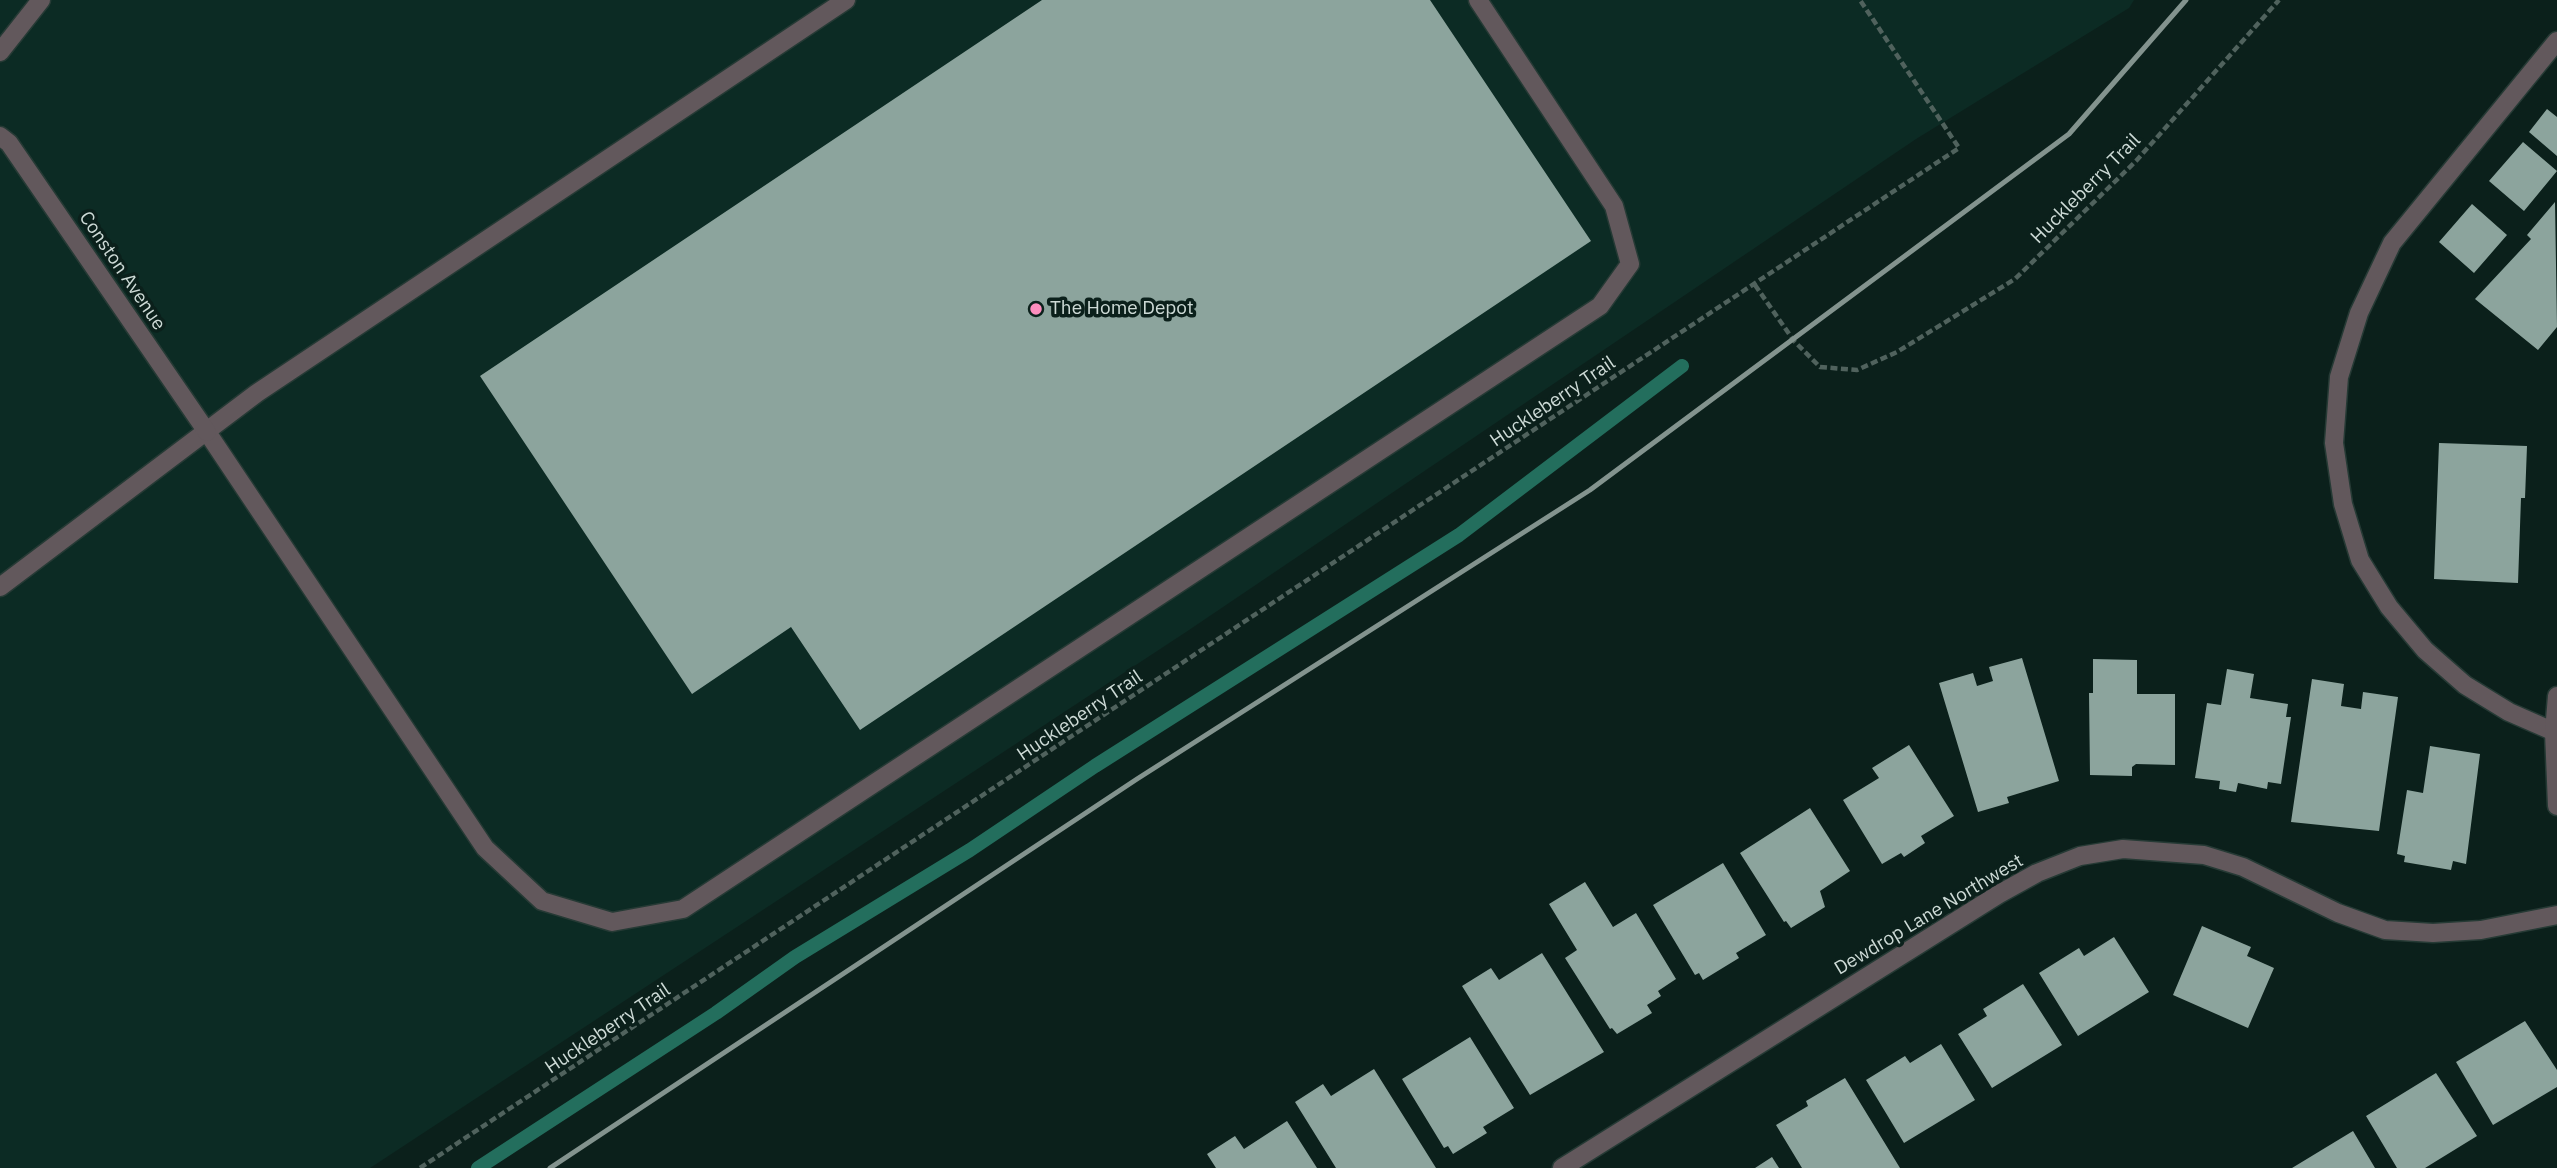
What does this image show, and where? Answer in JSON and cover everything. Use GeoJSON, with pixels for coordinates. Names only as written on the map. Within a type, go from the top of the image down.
{"type":"FeatureCollection","features":[{"type":"Feature","properties":{"kind":"street"},"geometry":{"type":"LineString","coordinates":[[0,52],[41,0]]}},
{"type":"Feature","properties":{"kind":"street"},"geometry":{"type":"LineString","coordinates":[[0,587],[162,462],[257,393],[508,223],[846,0]]}},
{"type":"Feature","properties":{"kind":"street","name":"Conston Avenue"},"geometry":{"type":"LineString","coordinates":[[0,136],[9,143],[206,432],[485,848],[542,901],[612,922],[683,909],[1600,306],[1630,264],[1615,206],[1478,0]]}},
{"type":"Feature","properties":{"kind":"street"},"geometry":{"type":"LineString","coordinates":[[2555,733],[2509,712],[2465,685],[2424,650],[2389,607],[2360,559],[2343,504],[2334,443],[2339,377],[2359,313],[2392,243],[2557,41]]}},
{"type":"Feature","properties":{"kind":"street"},"geometry":{"type":"LineString","coordinates":[[2557,696],[2557,806]]}},
{"type":"Feature","properties":{"kind":"street","name":"Dewdrop Lane Northwest"},"geometry":{"type":"LineString","coordinates":[[1562,1168],[1999,894],[2037,873],[2080,856],[2123,849],[2204,855],[2244,867],[2338,913],[2385,930],[2433,933],[2480,930],[2557,915]]}},
{"type":"Feature","properties":{"kind":"path","name":"Huckleberry Trail"},"geometry":{"type":"LineString","coordinates":[[420,1168],[1959,148],[1860,0]]}},
{"type":"Feature","properties":{"kind":"path","name":"Huckleberry Trail"},"geometry":{"type":"LineString","coordinates":[[1755,285],[1794,341],[1820,368],[1857,370],[1897,352],[2015,279],[2136,161],[2278,0]]}},
{"type":"Feature","properties":{"kind":"shaded area"},"geometry":{"type":"Polygon","coordinates":[[[0,0],[2134,0],[2129,8],[1916,139],[1186,632],[370,1168],[0,1168],[0,0]]]}},
{"type":"Feature","properties":{"kind":"building","name":"The Home Depot"},"geometry":{"type":"Polygon","coordinates":[[[1042,0],[1430,0],[1591,241],[860,730],[791,627],[692,694],[480,376],[1042,0]]]}},
{"type":"Feature","properties":{"kind":"building"},"geometry":{"type":"Polygon","coordinates":[[[2547,109],[2557,117],[2557,156],[2529,132],[2547,109]]]}},
{"type":"Feature","properties":{"kind":"building"},"geometry":{"type":"Polygon","coordinates":[[[2523,142],[2557,171],[2524,211],[2489,181],[2523,142]]]}},
{"type":"Feature","properties":{"kind":"building"},"geometry":{"type":"Polygon","coordinates":[[[2555,202],[2557,327],[2538,350],[2475,299],[2531,239],[2527,235],[2555,202]]]}},
{"type":"Feature","properties":{"kind":"building"},"geometry":{"type":"Polygon","coordinates":[[[2472,204],[2507,235],[2474,273],[2439,242],[2472,204]]]}},
{"type":"Feature","properties":{"kind":"building"},"geometry":{"type":"Polygon","coordinates":[[[2439,443],[2527,446],[2525,498],[2521,498],[2518,583],[2434,579],[2439,443]]]}},
{"type":"Feature","properties":{"kind":"building"},"geometry":{"type":"Polygon","coordinates":[[[2022,658],[2059,781],[2007,797],[2009,803],[1978,812],[1939,683],[1973,673],[1977,686],[1993,681],[1989,667],[2022,658]]]}},
{"type":"Feature","properties":{"kind":"building"},"geometry":{"type":"Polygon","coordinates":[[[2093,659],[2137,660],[2137,694],[2175,694],[2175,765],[2136,764],[2132,767],[2132,776],[2090,775],[2089,693],[2093,693],[2093,659]]]}},
{"type":"Feature","properties":{"kind":"building"},"geometry":{"type":"Polygon","coordinates":[[[2227,669],[2254,674],[2250,698],[2288,704],[2286,717],[2291,717],[2281,784],[2268,782],[2267,789],[2238,783],[2236,792],[2219,789],[2220,781],[2195,778],[2207,703],[2221,705],[2227,669]]]}},
{"type":"Feature","properties":{"kind":"building"},"geometry":{"type":"Polygon","coordinates":[[[2312,679],[2344,684],[2341,706],[2361,709],[2363,692],[2398,697],[2379,831],[2291,822],[2312,679]]]}},
{"type":"Feature","properties":{"kind":"building"},"geometry":{"type":"Polygon","coordinates":[[[1909,745],[1954,816],[1921,836],[1925,843],[1904,857],[1901,853],[1882,864],[1843,800],[1879,778],[1872,768],[1909,745]]]}},
{"type":"Feature","properties":{"kind":"building"},"geometry":{"type":"Polygon","coordinates":[[[2430,746],[2480,754],[2466,864],[2453,861],[2451,870],[2404,862],[2405,856],[2397,854],[2407,790],[2423,793],[2430,746]]]}},
{"type":"Feature","properties":{"kind":"building"},"geometry":{"type":"Polygon","coordinates":[[[1810,808],[1850,871],[1820,891],[1825,907],[1791,928],[1784,922],[1740,853],[1810,808]]]}},
{"type":"Feature","properties":{"kind":"building"},"geometry":{"type":"Polygon","coordinates":[[[1723,863],[1766,935],[1736,953],[1739,958],[1703,980],[1699,973],[1695,975],[1653,905],[1723,863]]]}},
{"type":"Feature","properties":{"kind":"building"},"geometry":{"type":"Polygon","coordinates":[[[1585,882],[1613,927],[1636,913],[1676,979],[1658,991],[1661,996],[1647,1005],[1652,1013],[1617,1034],[1610,1029],[1565,958],[1577,950],[1549,904],[1585,882]]]}},
{"type":"Feature","properties":{"kind":"building"},"geometry":{"type":"Polygon","coordinates":[[[2202,926],[2251,947],[2247,956],[2274,968],[2248,1028],[2173,995],[2202,926]]]}},
{"type":"Feature","properties":{"kind":"building"},"geometry":{"type":"Polygon","coordinates":[[[2114,937],[2149,992],[2078,1036],[2039,973],[2079,948],[2084,956],[2114,937]]]}},
{"type":"Feature","properties":{"kind":"building"},"geometry":{"type":"Polygon","coordinates":[[[1542,953],[1604,1052],[1530,1095],[1462,986],[1491,968],[1499,980],[1542,953]]]}},
{"type":"Feature","properties":{"kind":"building"},"geometry":{"type":"Polygon","coordinates":[[[2023,984],[2062,1045],[1992,1088],[1958,1034],[1987,1016],[1983,1009],[2023,984]]]}},
{"type":"Feature","properties":{"kind":"building"},"geometry":{"type":"Polygon","coordinates":[[[2525,1021],[2557,1070],[2557,1087],[2493,1125],[2456,1062],[2525,1021]]]}},
{"type":"Feature","properties":{"kind":"building"},"geometry":{"type":"Polygon","coordinates":[[[1470,1037],[1514,1108],[1483,1127],[1487,1133],[1453,1154],[1448,1146],[1444,1148],[1402,1079],[1470,1037]]]}},
{"type":"Feature","properties":{"kind":"building"},"geometry":{"type":"Polygon","coordinates":[[[1941,1044],[1975,1100],[1904,1143],[1866,1080],[1905,1056],[1910,1063],[1941,1044]]]}},
{"type":"Feature","properties":{"kind":"building"},"geometry":{"type":"Polygon","coordinates":[[[1374,1069],[1436,1168],[1336,1168],[1295,1102],[1323,1084],[1331,1096],[1374,1069]]]}},
{"type":"Feature","properties":{"kind":"building"},"geometry":{"type":"Polygon","coordinates":[[[2436,1073],[2477,1136],[2425,1168],[2397,1168],[2366,1116],[2436,1073]]]}},
{"type":"Feature","properties":{"kind":"building"},"geometry":{"type":"Polygon","coordinates":[[[1845,1078],[1900,1168],[1802,1168],[1776,1125],[1808,1106],[1806,1101],[1845,1078]]]}},
{"type":"Feature","properties":{"kind":"building"},"geometry":{"type":"Polygon","coordinates":[[[1287,1121],[1317,1168],[1216,1168],[1207,1154],[1235,1136],[1244,1149],[1287,1121]]]}},
{"type":"Feature","properties":{"kind":"building"},"geometry":{"type":"Polygon","coordinates":[[[2353,1131],[2375,1168],[2292,1168],[2353,1131]]]}},
{"type":"Feature","properties":{"kind":"building"},"geometry":{"type":"Polygon","coordinates":[[[1772,1157],[1779,1168],[1755,1168],[1772,1157]]]}},
{"type":"Feature","properties":{"kind":"waterway"},"geometry":{"type":"LineString","coordinates":[[478,1168],[716,1013],[795,957],[970,850],[1095,766],[1459,535],[1682,366]]}},
{"type":"Feature","properties":{"kind":"railway"},"geometry":{"type":"LineString","coordinates":[[550,1168],[1137,779],[1590,490],[2069,134],[2186,0]]}},
{"type":"Feature","properties":{"kind":"place","name":"The Home Depot"},"geometry":{"type":"Point","coordinates":[1036,309]}}]}
